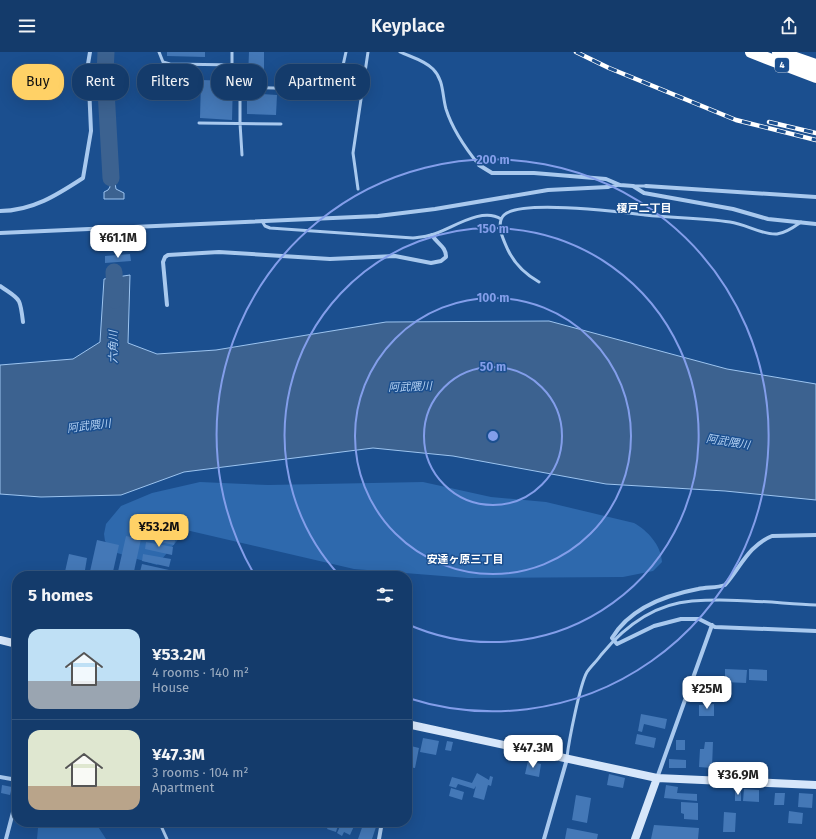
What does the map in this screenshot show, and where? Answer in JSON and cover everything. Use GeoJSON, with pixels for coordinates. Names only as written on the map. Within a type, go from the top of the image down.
{"type":"FeatureCollection","features":[{"type":"Feature","properties":{"kind":"highway","name":"4"},"geometry":{"type":"LineString","coordinates":[[751,52],[815,70]]}},
{"type":"Feature","properties":{"kind":"highway","name":"4"},"geometry":{"type":"LineString","coordinates":[[778,52],[815,70]]}},
{"type":"Feature","properties":{"kind":"street"},"geometry":{"type":"LineString","coordinates":[[0,211],[17,210],[40,204],[83,178],[91,131],[88,64],[90,52]]}},
{"type":"Feature","properties":{"kind":"street"},"geometry":{"type":"LineString","coordinates":[[745,52],[815,70]]}},
{"type":"Feature","properties":{"kind":"street"},"geometry":{"type":"LineString","coordinates":[[797,52],[815,70]]}},
{"type":"Feature","properties":{"kind":"street"},"geometry":{"type":"LineString","coordinates":[[479,165],[492,173],[534,173],[614,181],[620,185],[633,186],[644,193],[733,209],[768,219],[816,224]]}},
{"type":"Feature","properties":{"kind":"street"},"geometry":{"type":"LineString","coordinates":[[646,186],[816,197]]}},
{"type":"Feature","properties":{"kind":"street"},"geometry":{"type":"LineString","coordinates":[[0,233],[396,214],[548,190],[608,187]]}},
{"type":"Feature","properties":{"kind":"street"},"geometry":{"type":"LineString","coordinates":[[167,305],[163,262],[165,257],[168,255],[219,252],[330,259],[395,256],[431,263],[441,261],[446,257],[444,247],[435,240],[432,235]]}},
{"type":"Feature","properties":{"kind":"street"},"geometry":{"type":"LineString","coordinates":[[0,286],[18,297],[22,307],[23,322]]}},
{"type":"Feature","properties":{"kind":"street"},"geometry":{"type":"LineString","coordinates":[[816,535],[772,536],[766,538],[751,550],[726,585],[677,593],[658,600],[636,613],[619,626],[612,638],[617,644],[654,626],[681,619],[699,619],[712,625],[816,631]]}},
{"type":"Feature","properties":{"kind":"street"},"geometry":{"type":"LineString","coordinates":[[635,839],[712,625]]}},
{"type":"Feature","properties":{"kind":"street"},"geometry":{"type":"LineString","coordinates":[[0,640],[12,643]]}},
{"type":"Feature","properties":{"kind":"street"},"geometry":{"type":"LineString","coordinates":[[412,725],[657,778],[816,785]]}},
{"type":"Feature","properties":{"kind":"street"},"geometry":{"type":"LineString","coordinates":[[544,839],[567,758]]}},
{"type":"Feature","properties":{"kind":"street"},"geometry":{"type":"LineString","coordinates":[[0,777],[12,779]]}},
{"type":"Feature","properties":{"kind":"street"},"geometry":{"type":"LineString","coordinates":[[6,839],[12,816]]}},
{"type":"Feature","properties":{"kind":"street"},"geometry":{"type":"LineString","coordinates":[[378,839],[381,827]]}},
{"type":"Feature","properties":{"kind":"lane"},"geometry":{"type":"LineString","coordinates":[[159,52],[163,62],[170,64],[211,65]]}},
{"type":"Feature","properties":{"kind":"lane"},"geometry":{"type":"LineString","coordinates":[[232,52],[232,64]]}},
{"type":"Feature","properties":{"kind":"lane"},"geometry":{"type":"LineString","coordinates":[[267,88],[311,89],[331,87],[340,79],[346,52]]}},
{"type":"Feature","properties":{"kind":"lane"},"geometry":{"type":"LineString","coordinates":[[358,189],[353,153],[368,52]]}},
{"type":"Feature","properties":{"kind":"lane"},"geometry":{"type":"LineString","coordinates":[[400,52],[425,63],[438,75],[443,88],[446,109],[452,123],[479,165]]}},
{"type":"Feature","properties":{"kind":"lane"},"geometry":{"type":"LineString","coordinates":[[240,100],[242,155]]}},
{"type":"Feature","properties":{"kind":"lane"},"geometry":{"type":"LineString","coordinates":[[199,123],[281,124]]}},
{"type":"Feature","properties":{"kind":"lane"},"geometry":{"type":"LineString","coordinates":[[608,187],[620,185]]}},
{"type":"Feature","properties":{"kind":"lane"},"geometry":{"type":"LineString","coordinates":[[633,186],[646,186]]}},
{"type":"Feature","properties":{"kind":"lane"},"geometry":{"type":"LineString","coordinates":[[539,282],[518,267],[511,256],[502,234],[501,219],[507,213],[538,208],[607,210],[644,215],[728,222],[744,225],[767,233],[776,234],[788,230],[801,222]]}},
{"type":"Feature","properties":{"kind":"lane"},"geometry":{"type":"LineString","coordinates":[[262,221],[265,226],[270,228],[413,238],[432,235],[467,220],[494,215],[501,219]]}},
{"type":"Feature","properties":{"kind":"lane"},"geometry":{"type":"LineString","coordinates":[[567,758],[580,695],[587,672],[614,640],[631,625],[646,615],[690,601],[816,605]]}},
{"type":"Feature","properties":{"kind":"lane"},"geometry":{"type":"LineString","coordinates":[[162,827],[167,839]]}},
{"type":"Feature","properties":{"kind":"shaded area"},"geometry":{"type":"Polygon","coordinates":[[[200,482],[268,485],[423,482],[491,497],[546,502],[634,523],[649,534],[653,539],[659,550],[662,562],[653,571],[623,577],[468,578],[412,574],[412,571],[354,569],[186,530],[157,565],[114,552],[105,541],[104,534],[106,524],[121,506],[152,493],[200,482]]]}},
{"type":"Feature","properties":{"kind":"shaded area"},"geometry":{"type":"Polygon","coordinates":[[[98,827],[106,839],[37,839],[38,828],[98,827]]]}},
{"type":"Feature","properties":{"kind":"water"},"geometry":{"type":"Polygon","coordinates":[[[110,153],[116,189],[124,193],[124,199],[104,199],[104,192],[110,187],[110,153]]]}},
{"type":"Feature","properties":{"kind":"water","name":"阿武隈川"},"geometry":{"type":"Polygon","coordinates":[[[130,275],[128,343],[157,354],[216,350],[386,322],[549,321],[727,369],[816,384],[816,500],[725,491],[606,484],[453,456],[373,448],[184,472],[121,495],[41,497],[0,494],[0,365],[73,359],[100,342],[104,279],[130,275]]]}},
{"type":"Feature","properties":{"kind":"building"},"geometry":{"type":"Polygon","coordinates":[[[167,52],[205,52],[205,57],[167,56],[167,52]]]}},
{"type":"Feature","properties":{"kind":"building"},"geometry":{"type":"Polygon","coordinates":[[[249,52],[264,52],[264,64],[249,64],[249,52]]]}},
{"type":"Feature","properties":{"kind":"building"},"geometry":{"type":"Polygon","coordinates":[[[203,80],[211,80],[211,100],[233,100],[232,120],[200,118],[200,100],[203,100],[203,80]]]}},
{"type":"Feature","properties":{"kind":"building"},"geometry":{"type":"Polygon","coordinates":[[[267,94],[275,95],[275,100],[277,100],[276,115],[247,114],[247,100],[267,100],[267,94]]]}},
{"type":"Feature","properties":{"kind":"building"},"geometry":{"type":"Polygon","coordinates":[[[130,254],[131,261],[105,263],[105,256],[130,254]]]}},
{"type":"Feature","properties":{"kind":"building"},"geometry":{"type":"Polygon","coordinates":[[[149,531],[176,537],[174,545],[147,539],[149,531]]]}},
{"type":"Feature","properties":{"kind":"building"},"geometry":{"type":"Polygon","coordinates":[[[126,536],[141,539],[134,571],[118,571],[126,536]]]}},
{"type":"Feature","properties":{"kind":"building"},"geometry":{"type":"Polygon","coordinates":[[[97,540],[119,545],[113,571],[90,571],[97,540]]]}},
{"type":"Feature","properties":{"kind":"building"},"geometry":{"type":"Polygon","coordinates":[[[146,542],[173,547],[172,555],[145,549],[146,542]]]}},
{"type":"Feature","properties":{"kind":"building"},"geometry":{"type":"Polygon","coordinates":[[[69,554],[87,558],[85,571],[65,571],[69,554]]]}},
{"type":"Feature","properties":{"kind":"building"},"geometry":{"type":"Polygon","coordinates":[[[143,554],[171,559],[169,567],[142,561],[143,554]]]}},
{"type":"Feature","properties":{"kind":"building"},"geometry":{"type":"Polygon","coordinates":[[[142,564],[169,570],[169,571],[140,571],[142,564]]]}},
{"type":"Feature","properties":{"kind":"building"},"geometry":{"type":"Polygon","coordinates":[[[725,669],[747,670],[746,683],[725,682],[725,669]]]}},
{"type":"Feature","properties":{"kind":"building"},"geometry":{"type":"Polygon","coordinates":[[[749,669],[767,670],[767,681],[749,680],[749,669]]]}},
{"type":"Feature","properties":{"kind":"building"},"geometry":{"type":"Polygon","coordinates":[[[697,680],[716,681],[715,696],[693,694],[697,680]]]}},
{"type":"Feature","properties":{"kind":"building"},"geometry":{"type":"Polygon","coordinates":[[[714,704],[714,716],[699,716],[699,705],[714,704]]]}},
{"type":"Feature","properties":{"kind":"building"},"geometry":{"type":"Polygon","coordinates":[[[641,714],[667,719],[665,729],[644,724],[642,732],[638,731],[641,714]]]}},
{"type":"Feature","properties":{"kind":"building"},"geometry":{"type":"Polygon","coordinates":[[[637,734],[656,738],[654,748],[635,744],[637,734]]]}},
{"type":"Feature","properties":{"kind":"building"},"geometry":{"type":"Polygon","coordinates":[[[423,738],[439,741],[436,755],[420,752],[423,738]]]}},
{"type":"Feature","properties":{"kind":"building"},"geometry":{"type":"Polygon","coordinates":[[[676,740],[685,740],[685,750],[676,750],[676,740]]]}},
{"type":"Feature","properties":{"kind":"building"},"geometry":{"type":"Polygon","coordinates":[[[447,741],[453,742],[451,751],[445,750],[447,741]]]}},
{"type":"Feature","properties":{"kind":"building"},"geometry":{"type":"Polygon","coordinates":[[[705,742],[713,742],[712,768],[699,767],[700,749],[704,749],[705,742]]]}},
{"type":"Feature","properties":{"kind":"building"},"geometry":{"type":"Polygon","coordinates":[[[412,746],[419,748],[415,768],[412,768],[412,746]]]}},
{"type":"Feature","properties":{"kind":"building"},"geometry":{"type":"Polygon","coordinates":[[[669,759],[686,760],[686,768],[669,768],[669,759]]]}},
{"type":"Feature","properties":{"kind":"building"},"geometry":{"type":"Polygon","coordinates":[[[528,761],[541,764],[539,777],[525,774],[528,761]]]}},
{"type":"Feature","properties":{"kind":"building"},"geometry":{"type":"Polygon","coordinates":[[[477,773],[489,780],[490,776],[493,777],[491,786],[488,785],[484,800],[473,797],[476,786],[474,789],[458,784],[456,788],[449,786],[452,777],[472,783],[477,773]]]}},
{"type":"Feature","properties":{"kind":"building"},"geometry":{"type":"Polygon","coordinates":[[[609,774],[625,778],[623,788],[607,785],[609,774]]]}},
{"type":"Feature","properties":{"kind":"building"},"geometry":{"type":"Polygon","coordinates":[[[2,785],[12,787],[10,795],[1,793],[2,785]]]}},
{"type":"Feature","properties":{"kind":"building"},"geometry":{"type":"Polygon","coordinates":[[[666,785],[678,787],[677,793],[697,794],[697,801],[664,798],[666,785]]]}},
{"type":"Feature","properties":{"kind":"building"},"geometry":{"type":"Polygon","coordinates":[[[451,788],[464,792],[462,800],[449,796],[451,788]]]}},
{"type":"Feature","properties":{"kind":"building"},"geometry":{"type":"Polygon","coordinates":[[[744,789],[759,790],[759,802],[743,801],[744,789]]]}},
{"type":"Feature","properties":{"kind":"building"},"geometry":{"type":"Polygon","coordinates":[[[735,792],[741,792],[741,801],[735,801],[735,792]]]}},
{"type":"Feature","properties":{"kind":"building"},"geometry":{"type":"Polygon","coordinates":[[[775,793],[785,793],[784,805],[774,805],[775,793]]]}},
{"type":"Feature","properties":{"kind":"building"},"geometry":{"type":"Polygon","coordinates":[[[799,793],[813,794],[812,808],[798,807],[799,793]]]}},
{"type":"Feature","properties":{"kind":"building"},"geometry":{"type":"Polygon","coordinates":[[[576,795],[591,798],[587,823],[572,820],[576,795]]]}},
{"type":"Feature","properties":{"kind":"building"},"geometry":{"type":"Polygon","coordinates":[[[681,802],[698,803],[698,820],[684,819],[684,814],[681,813],[681,802]]]}},
{"type":"Feature","properties":{"kind":"building"},"geometry":{"type":"Polygon","coordinates":[[[789,811],[803,813],[802,824],[788,823],[789,811]]]}},
{"type":"Feature","properties":{"kind":"building"},"geometry":{"type":"Polygon","coordinates":[[[724,812],[736,813],[735,832],[723,832],[724,812]]]}},
{"type":"Feature","properties":{"kind":"building"},"geometry":{"type":"Polygon","coordinates":[[[654,825],[699,828],[698,839],[651,839],[654,825]]]}},
{"type":"Feature","properties":{"kind":"building"},"geometry":{"type":"Polygon","coordinates":[[[328,827],[338,827],[336,832],[327,829],[328,827]]]}},
{"type":"Feature","properties":{"kind":"building"},"geometry":{"type":"Polygon","coordinates":[[[340,827],[354,827],[350,835],[344,832],[342,836],[337,833],[340,827]]]}},
{"type":"Feature","properties":{"kind":"building"},"geometry":{"type":"Polygon","coordinates":[[[362,827],[376,827],[372,839],[358,839],[362,827]]]}},
{"type":"Feature","properties":{"kind":"building"},"geometry":{"type":"Polygon","coordinates":[[[567,828],[598,834],[597,839],[565,839],[567,828]]]}},
{"type":"Feature","properties":{"kind":"waterway","name":"六角川"},"geometry":{"type":"LineString","coordinates":[[106,52],[105,73],[111,178]]}},
{"type":"Feature","properties":{"kind":"waterway","name":"六角川"},"geometry":{"type":"LineString","coordinates":[[114,272],[115,300]]}},
{"type":"Feature","properties":{"kind":"railway"},"geometry":{"type":"LineString","coordinates":[[576,52],[609,68],[736,120],[816,140]]}},
{"type":"Feature","properties":{"kind":"railway"},"geometry":{"type":"LineString","coordinates":[[769,122],[816,133]]}},
{"type":"Feature","properties":{"kind":"district","name":"榎戸二丁目"},"geometry":{"type":"Point","coordinates":[644,208]}},
{"type":"Feature","properties":{"kind":"district","name":"安達ヶ原三丁目"},"geometry":{"type":"Point","coordinates":[465,559]}}]}
